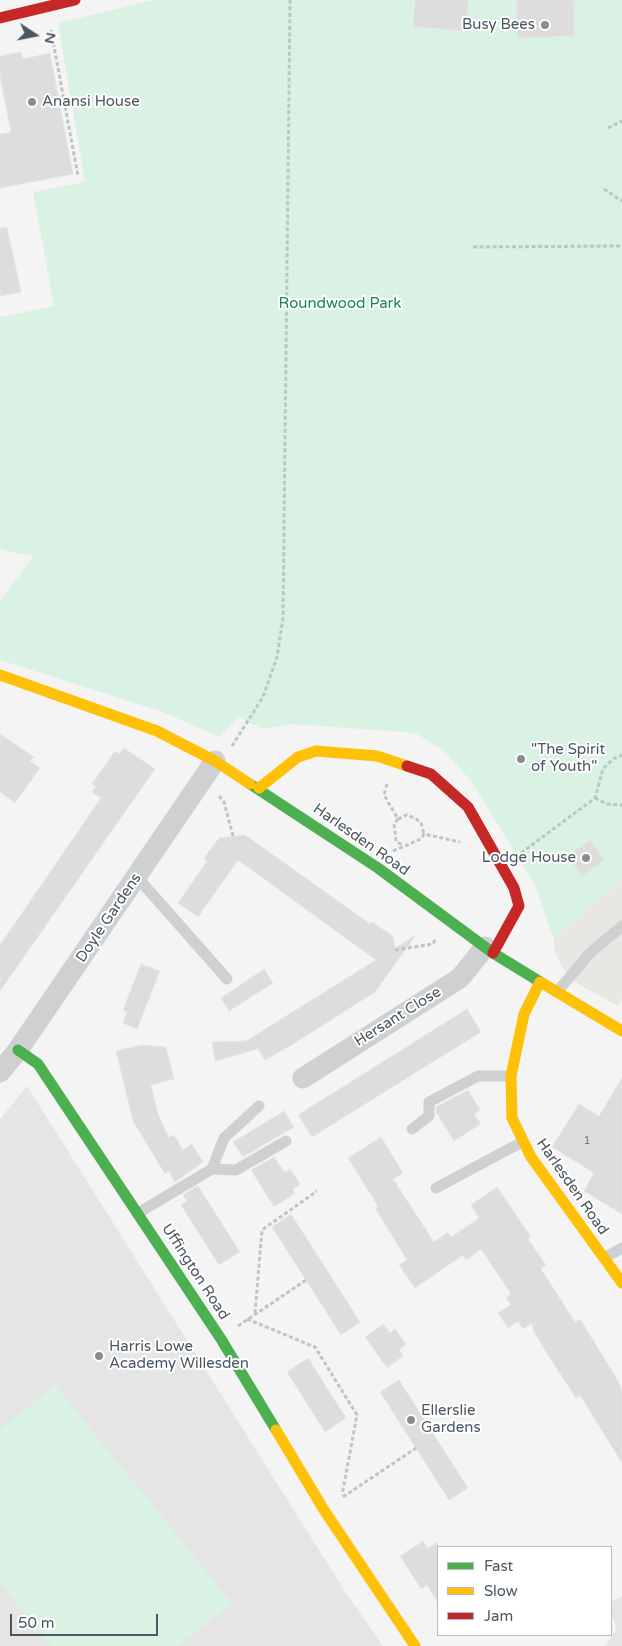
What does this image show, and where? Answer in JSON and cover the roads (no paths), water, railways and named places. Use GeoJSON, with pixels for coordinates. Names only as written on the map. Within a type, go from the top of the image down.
{"type":"FeatureCollection","features":[{"type":"Feature","properties":{"kind":"street"},"geometry":{"type":"LineString","coordinates":[[0,18],[75,0]]}},
{"type":"Feature","properties":{"kind":"street","name":"Harlesden Road"},"geometry":{"type":"LineString","coordinates":[[0,675],[157,731],[215,761],[259,788],[378,868],[489,950],[540,982],[524,1014],[511,1076],[512,1118],[522,1142],[622,1283]]}},
{"type":"Feature","properties":{"kind":"street"},"geometry":{"type":"LineString","coordinates":[[259,788],[298,757],[316,752],[377,756],[431,774],[468,806],[514,888],[519,906],[489,950]]}},
{"type":"Feature","properties":{"kind":"street","name":"Doyle Gardens"},"geometry":{"type":"LineString","coordinates":[[0,1072],[18,1050],[215,761]]}},
{"type":"Feature","properties":{"kind":"street","name":"Hersant Close"},"geometry":{"type":"LineString","coordinates":[[303,1078],[460,978],[489,950]]}},
{"type":"Feature","properties":{"kind":"street"},"geometry":{"type":"LineString","coordinates":[[540,982],[622,1032]]}},
{"type":"Feature","properties":{"kind":"street","name":"Uffington Road"},"geometry":{"type":"LineString","coordinates":[[18,1050],[38,1064],[138,1213],[221,1339],[324,1510],[415,1646]]}},
{"type":"Feature","properties":{"kind":"lane"},"geometry":{"type":"LineString","coordinates":[[137,877],[227,979]]}},
{"type":"Feature","properties":{"kind":"lane"},"geometry":{"type":"LineString","coordinates":[[557,993],[590,953],[622,926]]}},
{"type":"Feature","properties":{"kind":"lane"},"geometry":{"type":"LineString","coordinates":[[412,1129],[429,1116],[429,1102],[478,1076],[511,1076]]}},
{"type":"Feature","properties":{"kind":"lane"},"geometry":{"type":"LineString","coordinates":[[212,1169],[224,1138],[259,1106]]}},
{"type":"Feature","properties":{"kind":"lane"},"geometry":{"type":"LineString","coordinates":[[138,1213],[212,1169],[236,1170],[286,1141]]}},
{"type":"Feature","properties":{"kind":"lane"},"geometry":{"type":"LineString","coordinates":[[436,1188],[522,1142]]}},
{"type":"Feature","properties":{"kind":"lane"},"geometry":{"type":"LineString","coordinates":[[604,1258],[622,1248]]}},
{"type":"Feature","properties":{"kind":"place","name":"Busy Bees"},"geometry":{"type":"Point","coordinates":[545,25]}},
{"type":"Feature","properties":{"kind":"place","name":"Anansi House"},"geometry":{"type":"Point","coordinates":[32,102]}},
{"type":"Feature","properties":{"kind":"place","name":"\"The Spirit of Youth\""},"geometry":{"type":"Point","coordinates":[521,759]}},
{"type":"Feature","properties":{"kind":"place","name":"Lodge House"},"geometry":{"type":"Point","coordinates":[586,858]}},
{"type":"Feature","properties":{"kind":"place","name":"Harris Lowe Academy Willesden"},"geometry":{"type":"Point","coordinates":[99,1356]}},
{"type":"Feature","properties":{"kind":"place","name":"Ellerslie Gardens"},"geometry":{"type":"Point","coordinates":[411,1420]}},
{"type":"Feature","properties":{"kind":"park label","name":"Roundwood Park"},"geometry":{"type":"Point","coordinates":[340,304]}}]}
